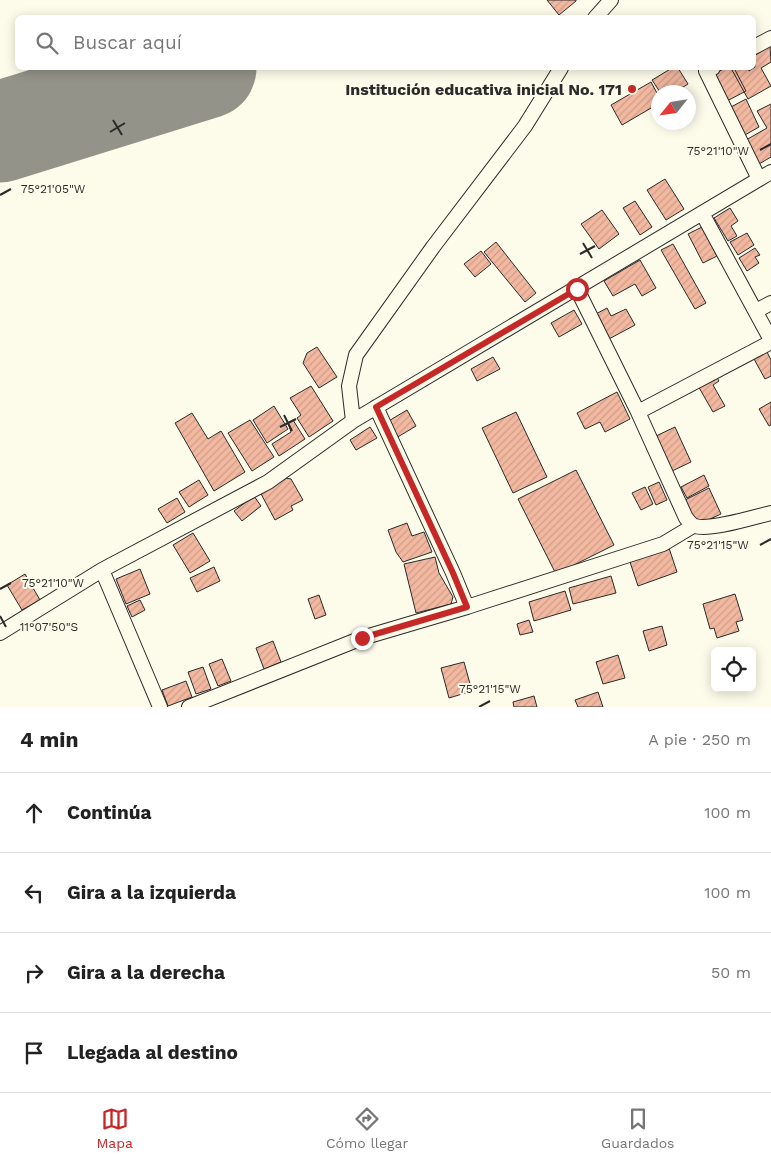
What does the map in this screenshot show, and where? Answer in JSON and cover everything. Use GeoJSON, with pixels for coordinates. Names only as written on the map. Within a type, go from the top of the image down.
{"type":"FeatureCollection","features":[{"type":"Feature","properties":{"kind":"street"},"geometry":{"type":"LineString","coordinates":[[598,15],[611,0]]}},
{"type":"Feature","properties":{"kind":"street"},"geometry":{"type":"LineString","coordinates":[[756,46],[771,38]]}},
{"type":"Feature","properties":{"kind":"street"},"geometry":{"type":"LineString","coordinates":[[353,421],[349,386],[356,354],[433,247],[525,126],[560,70]]}},
{"type":"Feature","properties":{"kind":"street"},"geometry":{"type":"LineString","coordinates":[[0,633],[102,570],[268,482],[353,421],[577,289],[765,175],[706,71],[708,70]]}},
{"type":"Feature","properties":{"kind":"street"},"geometry":{"type":"LineString","coordinates":[[638,412],[771,341],[702,213]]}},
{"type":"Feature","properties":{"kind":"street"},"geometry":{"type":"LineString","coordinates":[[577,289],[638,412],[686,518],[692,526]]}},
{"type":"Feature","properties":{"kind":"street"},"geometry":{"type":"LineString","coordinates":[[756,312],[771,303]]}},
{"type":"Feature","properties":{"kind":"street"},"geometry":{"type":"LineString","coordinates":[[376,407],[467,607]]}},
{"type":"Feature","properties":{"kind":"street"},"geometry":{"type":"LineString","coordinates":[[189,707],[362,638],[467,607],[663,544],[692,526],[702,527],[734,522],[771,513]]}},
{"type":"Feature","properties":{"kind":"street"},"geometry":{"type":"LineString","coordinates":[[102,570],[160,707]]}},
{"type":"Feature","properties":{"kind":"building"},"geometry":{"type":"Polygon","coordinates":[[[547,0],[576,0],[576,1],[559,15],[547,0]]]}},
{"type":"Feature","properties":{"kind":"building"},"geometry":{"type":"Polygon","coordinates":[[[770,46],[771,62],[761,68],[771,86],[748,99],[732,70],[756,70],[756,55],[770,46]]]}},
{"type":"Feature","properties":{"kind":"building"},"geometry":{"type":"Polygon","coordinates":[[[669,70],[679,70],[688,84],[686,85],[655,85],[652,80],[669,70]]]}},
{"type":"Feature","properties":{"kind":"building"},"geometry":{"type":"Polygon","coordinates":[[[722,70],[735,70],[746,91],[725,102],[711,75],[722,70]]]}},
{"type":"Feature","properties":{"kind":"building"},"geometry":{"type":"Polygon","coordinates":[[[651,82],[653,85],[651,85],[651,108],[622,125],[611,105],[651,82]]]}},
{"type":"Feature","properties":{"kind":"building"},"geometry":{"type":"Polygon","coordinates":[[[746,99],[759,127],[743,136],[729,108],[746,99]]]}},
{"type":"Feature","properties":{"kind":"building"},"geometry":{"type":"Polygon","coordinates":[[[771,104],[771,157],[759,164],[746,140],[767,128],[757,111],[771,104]]]}},
{"type":"Feature","properties":{"kind":"building"},"geometry":{"type":"Polygon","coordinates":[[[665,179],[684,209],[666,220],[647,190],[665,179]]]}},
{"type":"Feature","properties":{"kind":"building"},"geometry":{"type":"Polygon","coordinates":[[[635,201],[652,227],[640,235],[623,208],[635,201]]]}},
{"type":"Feature","properties":{"kind":"building"},"geometry":{"type":"Polygon","coordinates":[[[730,208],[738,221],[731,226],[737,236],[728,241],[714,218],[730,208]]]}},
{"type":"Feature","properties":{"kind":"building"},"geometry":{"type":"Polygon","coordinates":[[[602,210],[619,234],[599,249],[581,224],[602,210]]]}},
{"type":"Feature","properties":{"kind":"building"},"geometry":{"type":"Polygon","coordinates":[[[702,227],[717,256],[703,263],[688,234],[702,227]]]}},
{"type":"Feature","properties":{"kind":"building"},"geometry":{"type":"Polygon","coordinates":[[[747,233],[754,245],[738,255],[730,242],[747,233]]]}},
{"type":"Feature","properties":{"kind":"building"},"geometry":{"type":"Polygon","coordinates":[[[496,242],[536,293],[525,302],[484,252],[496,242]]]}},
{"type":"Feature","properties":{"kind":"building"},"geometry":{"type":"Polygon","coordinates":[[[673,244],[706,303],[695,309],[661,250],[673,244]]]}},
{"type":"Feature","properties":{"kind":"building"},"geometry":{"type":"Polygon","coordinates":[[[755,248],[760,255],[755,257],[759,263],[747,271],[739,258],[755,248]]]}},
{"type":"Feature","properties":{"kind":"building"},"geometry":{"type":"Polygon","coordinates":[[[481,251],[491,264],[475,277],[464,264],[481,251]]]}},
{"type":"Feature","properties":{"kind":"building"},"geometry":{"type":"Polygon","coordinates":[[[640,260],[656,288],[642,296],[635,284],[613,296],[604,281],[640,260]]]}},
{"type":"Feature","properties":{"kind":"building"},"geometry":{"type":"Polygon","coordinates":[[[607,308],[611,316],[626,309],[635,325],[607,340],[594,315],[607,308]]]}},
{"type":"Feature","properties":{"kind":"building"},"geometry":{"type":"Polygon","coordinates":[[[574,310],[582,324],[559,337],[551,323],[574,310]]]}},
{"type":"Feature","properties":{"kind":"building"},"geometry":{"type":"Polygon","coordinates":[[[317,347],[337,377],[319,388],[303,363],[307,353],[317,347]]]}},
{"type":"Feature","properties":{"kind":"building"},"geometry":{"type":"Polygon","coordinates":[[[767,352],[771,360],[771,376],[765,379],[754,359],[767,352]]]}},
{"type":"Feature","properties":{"kind":"building"},"geometry":{"type":"Polygon","coordinates":[[[493,357],[500,369],[477,381],[471,369],[493,357]]]}},
{"type":"Feature","properties":{"kind":"building"},"geometry":{"type":"Polygon","coordinates":[[[715,374],[719,381],[713,385],[725,406],[713,412],[697,384],[715,374]]]}},
{"type":"Feature","properties":{"kind":"building"},"geometry":{"type":"Polygon","coordinates":[[[311,386],[333,421],[309,437],[297,418],[301,415],[290,398],[311,386]]]}},
{"type":"Feature","properties":{"kind":"building"},"geometry":{"type":"Polygon","coordinates":[[[617,392],[630,419],[605,432],[600,422],[585,429],[577,413],[617,392]]]}},
{"type":"Feature","properties":{"kind":"building"},"geometry":{"type":"Polygon","coordinates":[[[771,402],[771,425],[769,426],[759,409],[771,402]]]}},
{"type":"Feature","properties":{"kind":"building"},"geometry":{"type":"Polygon","coordinates":[[[274,406],[288,429],[267,443],[253,420],[274,406]]]}},
{"type":"Feature","properties":{"kind":"building"},"geometry":{"type":"Polygon","coordinates":[[[407,410],[416,426],[396,438],[387,422],[407,410]]]}},
{"type":"Feature","properties":{"kind":"building"},"geometry":{"type":"Polygon","coordinates":[[[516,412],[547,477],[513,493],[482,428],[516,412]]]}},
{"type":"Feature","properties":{"kind":"building"},"geometry":{"type":"Polygon","coordinates":[[[192,413],[208,439],[221,431],[245,472],[214,491],[175,423],[192,413]]]}},
{"type":"Feature","properties":{"kind":"building"},"geometry":{"type":"Polygon","coordinates":[[[250,420],[274,457],[252,471],[228,433],[250,420]]]}},
{"type":"Feature","properties":{"kind":"building"},"geometry":{"type":"Polygon","coordinates":[[[293,420],[305,439],[279,456],[272,444],[291,432],[288,423],[293,420]]]}},
{"type":"Feature","properties":{"kind":"building"},"geometry":{"type":"Polygon","coordinates":[[[370,427],[377,438],[356,450],[350,440],[370,427]]]}},
{"type":"Feature","properties":{"kind":"building"},"geometry":{"type":"Polygon","coordinates":[[[675,427],[691,462],[672,471],[656,436],[675,427]]]}},
{"type":"Feature","properties":{"kind":"building"},"geometry":{"type":"Polygon","coordinates":[[[576,470],[614,545],[556,574],[518,499],[576,470]]]}},
{"type":"Feature","properties":{"kind":"building"},"geometry":{"type":"Polygon","coordinates":[[[704,475],[709,486],[687,498],[681,487],[704,475]]]}},
{"type":"Feature","properties":{"kind":"building"},"geometry":{"type":"Polygon","coordinates":[[[285,478],[291,479],[303,500],[291,506],[293,510],[275,520],[260,492],[285,478]]]}},
{"type":"Feature","properties":{"kind":"building"},"geometry":{"type":"Polygon","coordinates":[[[199,480],[208,495],[189,507],[179,492],[199,480]]]}},
{"type":"Feature","properties":{"kind":"building"},"geometry":{"type":"Polygon","coordinates":[[[659,482],[667,500],[656,505],[648,487],[659,482]]]}},
{"type":"Feature","properties":{"kind":"building"},"geometry":{"type":"Polygon","coordinates":[[[645,487],[653,504],[641,510],[632,493],[645,487]]]}},
{"type":"Feature","properties":{"kind":"building"},"geometry":{"type":"Polygon","coordinates":[[[709,488],[721,514],[697,525],[685,500],[709,488]]]}},
{"type":"Feature","properties":{"kind":"building"},"geometry":{"type":"Polygon","coordinates":[[[254,496],[261,506],[242,521],[234,511],[254,496]]]}},
{"type":"Feature","properties":{"kind":"building"},"geometry":{"type":"Polygon","coordinates":[[[177,498],[185,512],[167,523],[158,509],[177,498]]]}},
{"type":"Feature","properties":{"kind":"building"},"geometry":{"type":"Polygon","coordinates":[[[407,523],[412,536],[424,532],[432,552],[403,562],[396,552],[388,530],[407,523]]]}},
{"type":"Feature","properties":{"kind":"building"},"geometry":{"type":"Polygon","coordinates":[[[193,533],[210,561],[190,573],[173,545],[193,533]]]}},
{"type":"Feature","properties":{"kind":"building"},"geometry":{"type":"Polygon","coordinates":[[[669,548],[677,572],[638,586],[630,562],[669,548]]]}},
{"type":"Feature","properties":{"kind":"building"},"geometry":{"type":"Polygon","coordinates":[[[435,557],[439,573],[453,597],[451,604],[416,613],[404,564],[435,557]]]}},
{"type":"Feature","properties":{"kind":"building"},"geometry":{"type":"Polygon","coordinates":[[[214,567],[220,581],[197,592],[190,578],[214,567]]]}},
{"type":"Feature","properties":{"kind":"building"},"geometry":{"type":"Polygon","coordinates":[[[140,569],[150,594],[126,604],[116,579],[140,569]]]}},
{"type":"Feature","properties":{"kind":"building"},"geometry":{"type":"Polygon","coordinates":[[[25,574],[40,600],[22,610],[7,585],[25,574]]]}},
{"type":"Feature","properties":{"kind":"building"},"geometry":{"type":"Polygon","coordinates":[[[611,576],[616,593],[573,604],[569,588],[611,576]]]}},
{"type":"Feature","properties":{"kind":"building"},"geometry":{"type":"Polygon","coordinates":[[[565,591],[571,610],[534,621],[529,602],[565,591]]]}},
{"type":"Feature","properties":{"kind":"building"},"geometry":{"type":"Polygon","coordinates":[[[735,594],[743,620],[736,622],[739,631],[717,638],[714,628],[710,629],[703,604],[735,594]]]}},
{"type":"Feature","properties":{"kind":"building"},"geometry":{"type":"Polygon","coordinates":[[[319,595],[326,615],[315,619],[308,599],[319,595]]]}},
{"type":"Feature","properties":{"kind":"building"},"geometry":{"type":"Polygon","coordinates":[[[140,600],[145,610],[132,617],[127,606],[140,600]]]}},
{"type":"Feature","properties":{"kind":"building"},"geometry":{"type":"Polygon","coordinates":[[[529,620],[533,632],[520,635],[517,624],[529,620]]]}},
{"type":"Feature","properties":{"kind":"building"},"geometry":{"type":"Polygon","coordinates":[[[662,626],[667,645],[649,651],[643,631],[662,626]]]}},
{"type":"Feature","properties":{"kind":"building"},"geometry":{"type":"Polygon","coordinates":[[[273,641],[281,662],[264,669],[256,648],[273,641]]]}},
{"type":"Feature","properties":{"kind":"building"},"geometry":{"type":"Polygon","coordinates":[[[618,655],[625,678],[603,684],[596,662],[618,655]]]}},
{"type":"Feature","properties":{"kind":"building"},"geometry":{"type":"Polygon","coordinates":[[[222,659],[231,681],[218,686],[209,664],[222,659]]]}},
{"type":"Feature","properties":{"kind":"building"},"geometry":{"type":"Polygon","coordinates":[[[464,662],[472,691],[449,698],[441,668],[464,662]]]}},
{"type":"Feature","properties":{"kind":"building"},"geometry":{"type":"Polygon","coordinates":[[[203,667],[211,689],[196,694],[188,672],[203,667]]]}},
{"type":"Feature","properties":{"kind":"building"},"geometry":{"type":"Polygon","coordinates":[[[186,681],[192,697],[168,706],[162,690],[186,681]]]}},
{"type":"Feature","properties":{"kind":"building"},"geometry":{"type":"Polygon","coordinates":[[[598,692],[603,707],[578,707],[575,700],[598,692]]]}},
{"type":"Feature","properties":{"kind":"building"},"geometry":{"type":"Polygon","coordinates":[[[534,696],[537,707],[514,707],[513,702],[534,696]]]}},
{"type":"Feature","properties":{"kind":"runway"},"geometry":{"type":"LineString","coordinates":[[0,132],[200,70]]}},
{"type":"Feature","properties":{"kind":"place","name":"Institución educativa inicial No. 171"},"geometry":{"type":"Point","coordinates":[632,89]}},
{"type":"Feature","properties":{"kind":"route"},"geometry":{"type":"LineString","coordinates":[[362,638],[467,607],[376,407],[577,289]]}}]}
